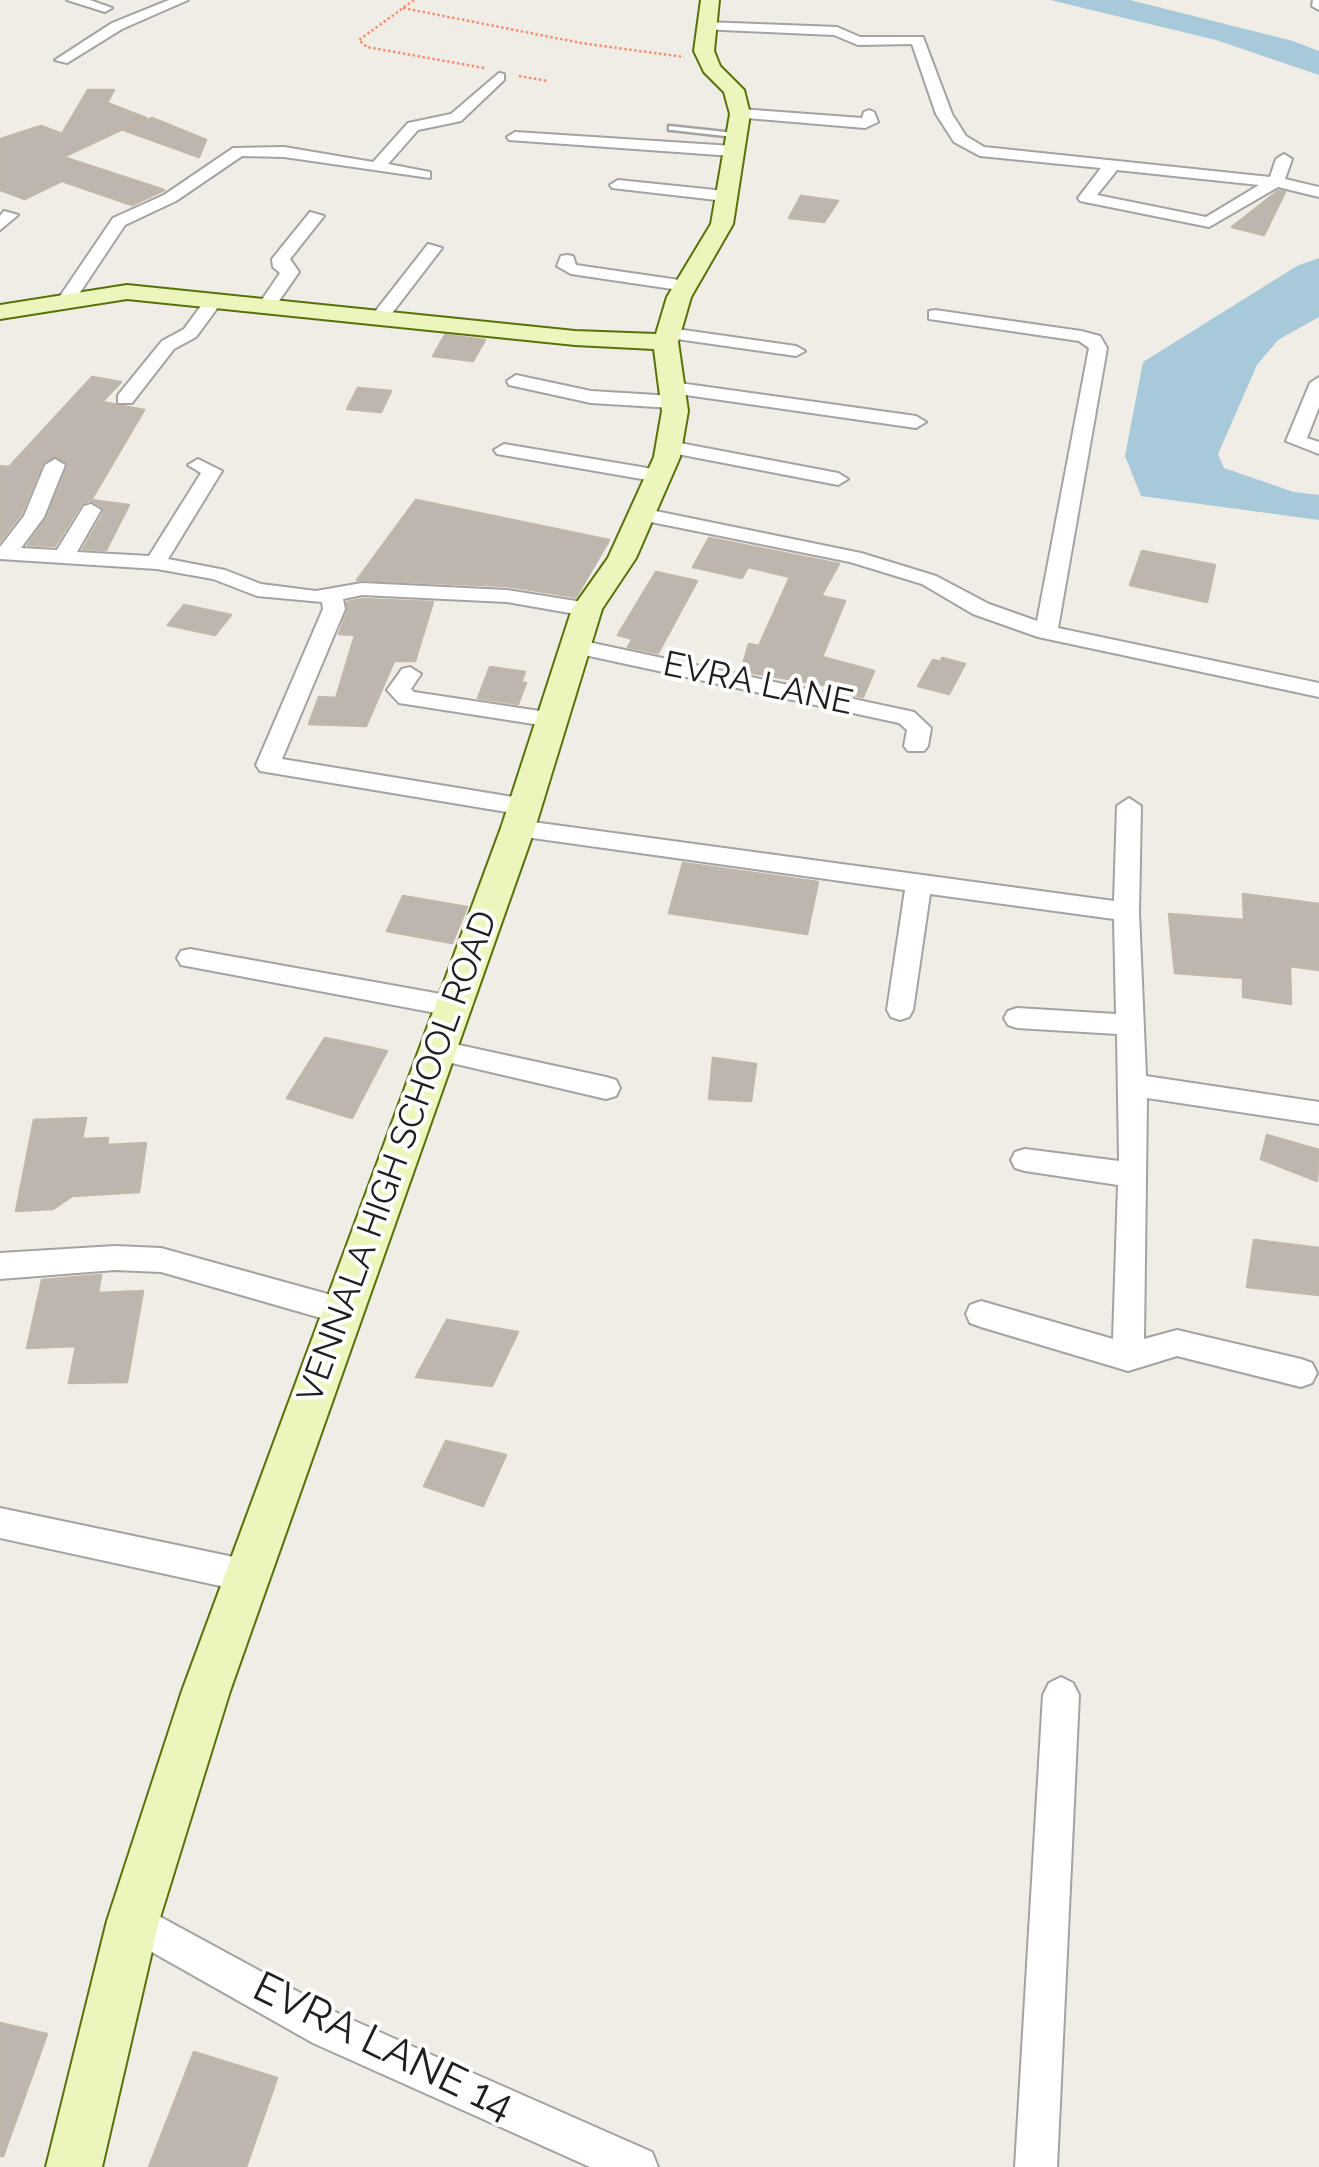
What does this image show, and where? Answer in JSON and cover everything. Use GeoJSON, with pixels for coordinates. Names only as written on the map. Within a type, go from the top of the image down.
{"type":"FeatureCollection","features":[{"type":"Feature","properties":{"kind":"main road"},"geometry":{"type":"LineString","coordinates":[[710,0],[704,26],[707,60],[734,90],[740,114]]}},
{"type":"Feature","properties":{"kind":"main road","name":"VENNALA HIGH SCHOOL ROAD"},"geometry":{"type":"LineString","coordinates":[[74,2167],[133,1920],[206,1691],[521,817],[586,609],[622,558],[664,461],[673,395],[667,338],[686,286],[722,224],[740,114]]}},
{"type":"Feature","properties":{"kind":"main road"},"geometry":{"type":"LineString","coordinates":[[0,312],[127,292],[575,338],[667,338]]}},
{"type":"Feature","properties":{"kind":"street"},"geometry":{"type":"LineString","coordinates":[[74,0],[105,8]]}},
{"type":"Feature","properties":{"kind":"street"},"geometry":{"type":"LineString","coordinates":[[62,60],[117,26],[180,0]]}},
{"type":"Feature","properties":{"kind":"street"},"geometry":{"type":"LineString","coordinates":[[704,26],[837,31],[858,40],[918,40],[944,114],[960,139],[980,151],[1276,182],[1319,192]]}},
{"type":"Feature","properties":{"kind":"street"},"geometry":{"type":"LineString","coordinates":[[377,167],[413,126],[456,118],[498,74]]}},
{"type":"Feature","properties":{"kind":"street"},"geometry":{"type":"LineString","coordinates":[[740,114],[866,123],[870,122],[869,115]]}},
{"type":"Feature","properties":{"kind":"street"},"geometry":{"type":"LineString","coordinates":[[515,138],[732,161]]}},
{"type":"Feature","properties":{"kind":"street"},"geometry":{"type":"LineString","coordinates":[[65,302],[119,222],[170,198],[239,151],[284,152],[424,175]]}},
{"type":"Feature","properties":{"kind":"street"},"geometry":{"type":"LineString","coordinates":[[1112,164],[1086,198],[1209,222],[1276,182],[1284,160]]}},
{"type":"Feature","properties":{"kind":"street"},"geometry":{"type":"LineString","coordinates":[[618,185],[732,161]]}},
{"type":"Feature","properties":{"kind":"street"},"geometry":{"type":"LineString","coordinates":[[266,307],[290,272],[282,267],[281,259],[316,216]]}},
{"type":"Feature","properties":{"kind":"street"},"geometry":{"type":"LineString","coordinates":[[380,316],[434,248]]}},
{"type":"Feature","properties":{"kind":"street"},"geometry":{"type":"LineString","coordinates":[[567,260],[566,266],[572,269],[686,286]]}},
{"type":"Feature","properties":{"kind":"street"},"geometry":{"type":"LineString","coordinates":[[125,398],[168,345],[190,332],[212,303]]}},
{"type":"Feature","properties":{"kind":"street"},"geometry":{"type":"LineString","coordinates":[[936,315],[1081,336],[1094,340],[1098,348],[1046,632]]}},
{"type":"Feature","properties":{"kind":"street"},"geometry":{"type":"LineString","coordinates":[[667,338],[796,352]]}},
{"type":"Feature","properties":{"kind":"street"},"geometry":{"type":"LineString","coordinates":[[516,382],[591,397],[673,395],[916,422]]}},
{"type":"Feature","properties":{"kind":"street"},"geometry":{"type":"LineString","coordinates":[[1319,383],[1296,441],[1319,448]]}},
{"type":"Feature","properties":{"kind":"street"},"geometry":{"type":"LineString","coordinates":[[504,450],[838,479]]}},
{"type":"Feature","properties":{"kind":"street"},"geometry":{"type":"LineString","coordinates":[[3,553],[34,517],[54,465]]}},
{"type":"Feature","properties":{"kind":"street"},"geometry":{"type":"LineString","coordinates":[[155,563],[212,471],[198,465]]}},
{"type":"Feature","properties":{"kind":"street"},"geometry":{"type":"LineString","coordinates":[[63,557],[91,510]]}},
{"type":"Feature","properties":{"kind":"street"},"geometry":{"type":"LineString","coordinates":[[642,514],[854,557],[928,580],[982,609],[1046,632],[1230,668],[1319,690]]}},
{"type":"Feature","properties":{"kind":"street"},"geometry":{"type":"LineString","coordinates":[[3,553],[155,563],[218,574],[257,590],[316,597],[362,589],[507,596],[586,609]]}},
{"type":"Feature","properties":{"kind":"street"},"geometry":{"type":"LineString","coordinates":[[332,594],[334,609],[268,765],[521,817],[919,884],[1126,912]]}},
{"type":"Feature","properties":{"kind":"street","name":"EVRA LANE"},"geometry":{"type":"LineString","coordinates":[[574,646],[906,718],[918,728],[916,746]]}},
{"type":"Feature","properties":{"kind":"street"},"geometry":{"type":"LineString","coordinates":[[410,674],[398,690],[406,698],[553,720]]}},
{"type":"Feature","properties":{"kind":"street"},"geometry":{"type":"LineString","coordinates":[[1128,806],[1126,912],[1133,1175],[1128,1356]]}},
{"type":"Feature","properties":{"kind":"street"},"geometry":{"type":"LineString","coordinates":[[900,1010],[919,884]]}},
{"type":"Feature","properties":{"kind":"street"},"geometry":{"type":"LineString","coordinates":[[190,958],[452,1006]]}},
{"type":"Feature","properties":{"kind":"street"},"geometry":{"type":"LineString","coordinates":[[1017,1018],[1130,1025]]}},
{"type":"Feature","properties":{"kind":"street"},"geometry":{"type":"LineString","coordinates":[[436,1050],[606,1088]]}},
{"type":"Feature","properties":{"kind":"street"},"geometry":{"type":"LineString","coordinates":[[1132,1085],[1319,1112]]}},
{"type":"Feature","properties":{"kind":"street"},"geometry":{"type":"LineString","coordinates":[[1025,1160],[1133,1175]]}},
{"type":"Feature","properties":{"kind":"street"},"geometry":{"type":"LineString","coordinates":[[0,1266],[115,1258],[160,1260],[342,1311]]}},
{"type":"Feature","properties":{"kind":"street"},"geometry":{"type":"LineString","coordinates":[[980,1314],[1128,1356],[1178,1342],[1302,1372]]}},
{"type":"Feature","properties":{"kind":"street"},"geometry":{"type":"LineString","coordinates":[[0,1523],[248,1576]]}},
{"type":"Feature","properties":{"kind":"street"},"geometry":{"type":"LineString","coordinates":[[1036,2167],[1061,1695]]}},
{"type":"Feature","properties":{"kind":"street","name":"EVRA LANE 14"},"geometry":{"type":"LineString","coordinates":[[133,1920],[327,2029],[636,2167]]}},
{"type":"Feature","properties":{"kind":"lane"},"geometry":{"type":"LineString","coordinates":[[672,128],[732,161]]}},
{"type":"Feature","properties":{"kind":"path"},"geometry":{"type":"LineString","coordinates":[[414,0],[359,40],[367,47],[498,74]]}},
{"type":"Feature","properties":{"kind":"path"},"geometry":{"type":"LineString","coordinates":[[402,8],[581,43],[707,60]]}},
{"type":"Feature","properties":{"kind":"path"},"geometry":{"type":"LineString","coordinates":[[516,75],[548,81]]}},
{"type":"Feature","properties":{"kind":"water"},"geometry":{"type":"Polygon","coordinates":[[[1050,0],[1130,0],[1293,41],[1319,51],[1319,75],[1216,40],[1050,0]]]}},
{"type":"Feature","properties":{"kind":"water"},"geometry":{"type":"Polygon","coordinates":[[[1319,258],[1319,317],[1278,340],[1257,365],[1218,454],[1224,468],[1294,492],[1319,495],[1319,520],[1141,496],[1125,456],[1143,362],[1297,266],[1319,258]]]}},
{"type":"Feature","properties":{"kind":"building"},"geometry":{"type":"Polygon","coordinates":[[[88,90],[114,90],[107,103],[146,118],[63,157],[164,190],[132,205],[62,181],[25,199],[0,190],[0,139],[41,126],[62,134],[88,90]]]}},
{"type":"Feature","properties":{"kind":"building"},"geometry":{"type":"Polygon","coordinates":[[[152,118],[206,140],[199,157],[124,130],[152,118]]]}},
{"type":"Feature","properties":{"kind":"building"},"geometry":{"type":"Polygon","coordinates":[[[1278,191],[1285,192],[1264,235],[1232,227],[1278,191]]]}},
{"type":"Feature","properties":{"kind":"building"},"geometry":{"type":"Polygon","coordinates":[[[801,196],[838,201],[824,222],[789,218],[801,196]]]}},
{"type":"Feature","properties":{"kind":"building"},"geometry":{"type":"Polygon","coordinates":[[[445,335],[485,340],[473,361],[433,356],[445,335]]]}},
{"type":"Feature","properties":{"kind":"building"},"geometry":{"type":"Polygon","coordinates":[[[92,377],[121,382],[102,402],[144,410],[91,500],[129,505],[106,550],[83,549],[104,512],[103,507],[90,500],[81,504],[55,546],[28,545],[47,518],[68,466],[57,456],[42,464],[21,514],[0,541],[0,466],[9,467],[92,377]]]}},
{"type":"Feature","properties":{"kind":"building"},"geometry":{"type":"Polygon","coordinates":[[[358,388],[391,391],[381,412],[347,409],[358,388]]]}},
{"type":"Feature","properties":{"kind":"building"},"geometry":{"type":"Polygon","coordinates":[[[416,500],[609,540],[576,597],[507,586],[357,580],[416,500]]]}},
{"type":"Feature","properties":{"kind":"building"},"geometry":{"type":"Polygon","coordinates":[[[709,538],[839,564],[821,596],[845,601],[822,657],[874,671],[863,697],[840,692],[842,688],[741,671],[749,644],[759,646],[790,577],[748,567],[742,578],[693,567],[709,538]]]}},
{"type":"Feature","properties":{"kind":"building"},"geometry":{"type":"Polygon","coordinates":[[[1142,551],[1215,565],[1207,602],[1130,585],[1142,551]]]}},
{"type":"Feature","properties":{"kind":"building"},"geometry":{"type":"Polygon","coordinates":[[[656,572],[697,581],[658,653],[628,647],[633,639],[618,635],[656,572]]]}},
{"type":"Feature","properties":{"kind":"building"},"geometry":{"type":"Polygon","coordinates":[[[347,602],[433,602],[415,661],[394,661],[366,726],[309,724],[319,697],[336,698],[355,635],[339,634],[347,602]]]}},
{"type":"Feature","properties":{"kind":"building"},"geometry":{"type":"Polygon","coordinates":[[[184,605],[231,615],[215,635],[168,625],[184,605]]]}},
{"type":"Feature","properties":{"kind":"building"},"geometry":{"type":"Polygon","coordinates":[[[942,658],[965,664],[949,694],[918,686],[933,660],[941,662],[942,658]]]}},
{"type":"Feature","properties":{"kind":"building"},"geometry":{"type":"Polygon","coordinates":[[[490,667],[525,672],[521,682],[526,683],[518,704],[478,698],[490,667]]]}},
{"type":"Feature","properties":{"kind":"building"},"geometry":{"type":"Polygon","coordinates":[[[683,863],[818,882],[807,934],[669,913],[683,863]]]}},
{"type":"Feature","properties":{"kind":"building"},"geometry":{"type":"Polygon","coordinates":[[[1243,894],[1319,904],[1319,970],[1290,966],[1291,1004],[1243,997],[1243,978],[1175,973],[1169,914],[1244,920],[1243,894]]]}},
{"type":"Feature","properties":{"kind":"building"},"geometry":{"type":"Polygon","coordinates":[[[403,896],[467,907],[452,943],[387,931],[403,896]]]}},
{"type":"Feature","properties":{"kind":"building"},"geometry":{"type":"Polygon","coordinates":[[[325,1038],[387,1051],[352,1118],[287,1098],[325,1038]]]}},
{"type":"Feature","properties":{"kind":"building"},"geometry":{"type":"Polygon","coordinates":[[[713,1058],[756,1064],[751,1101],[709,1099],[713,1058]]]}},
{"type":"Feature","properties":{"kind":"building"},"geometry":{"type":"Polygon","coordinates":[[[86,1118],[82,1139],[108,1138],[107,1145],[146,1143],[139,1192],[72,1196],[53,1209],[16,1211],[34,1120],[86,1118]]]}},
{"type":"Feature","properties":{"kind":"building"},"geometry":{"type":"Polygon","coordinates":[[[1267,1135],[1319,1150],[1317,1181],[1261,1159],[1267,1135]]]}},
{"type":"Feature","properties":{"kind":"building"},"geometry":{"type":"Polygon","coordinates":[[[1254,1240],[1319,1248],[1319,1295],[1247,1287],[1254,1240]]]}},
{"type":"Feature","properties":{"kind":"building"},"geometry":{"type":"Polygon","coordinates":[[[101,1275],[98,1293],[143,1291],[127,1382],[69,1383],[76,1346],[27,1348],[42,1280],[101,1275]]]}},
{"type":"Feature","properties":{"kind":"building"},"geometry":{"type":"Polygon","coordinates":[[[447,1320],[518,1332],[492,1386],[416,1377],[447,1320]]]}},
{"type":"Feature","properties":{"kind":"building"},"geometry":{"type":"Polygon","coordinates":[[[446,1441],[506,1455],[483,1506],[424,1486],[446,1441]]]}},
{"type":"Feature","properties":{"kind":"building"},"geometry":{"type":"Polygon","coordinates":[[[0,2023],[47,2034],[3,2156],[0,2156],[0,2023]]]}},
{"type":"Feature","properties":{"kind":"building"},"geometry":{"type":"Polygon","coordinates":[[[194,2052],[277,2078],[246,2167],[149,2167],[194,2052]]]}}]}
